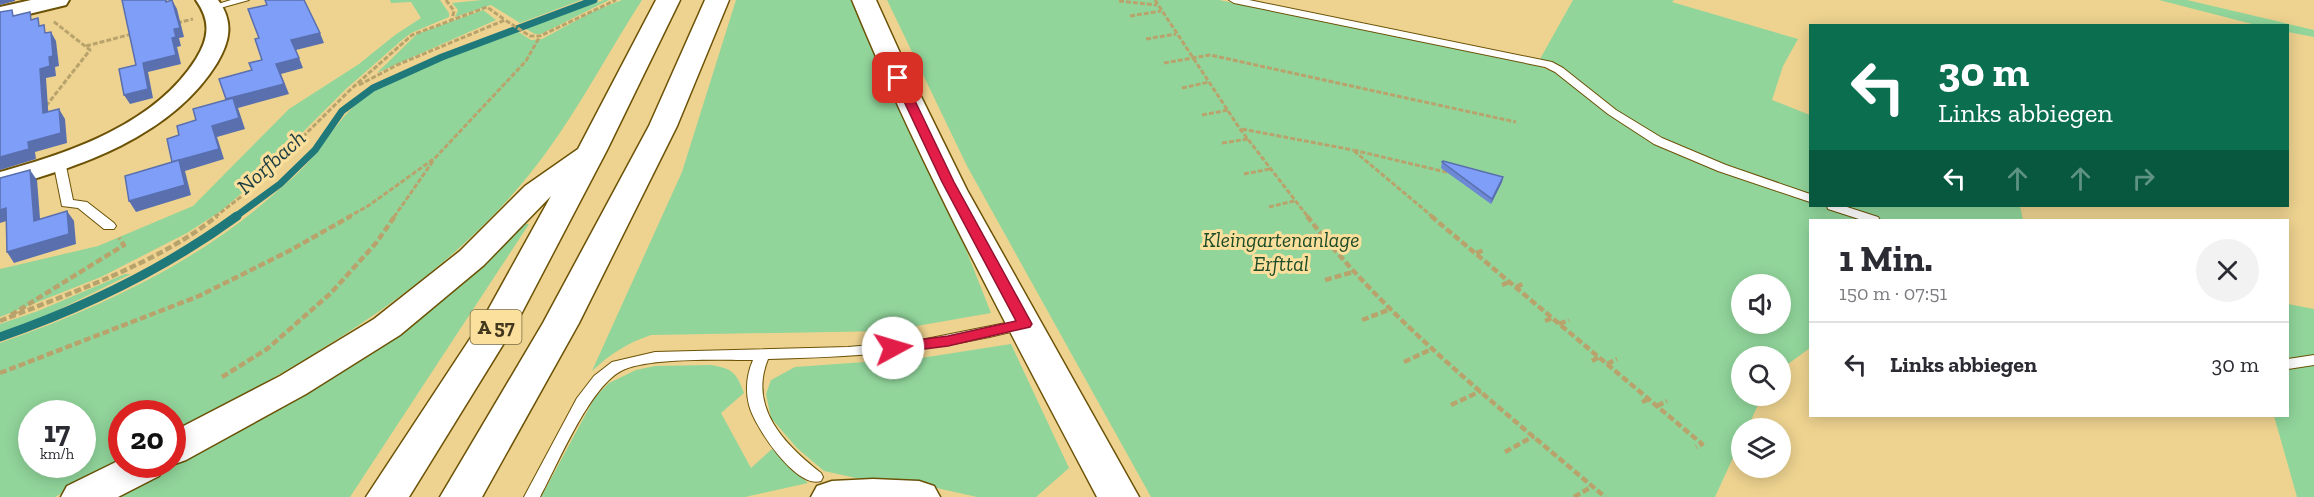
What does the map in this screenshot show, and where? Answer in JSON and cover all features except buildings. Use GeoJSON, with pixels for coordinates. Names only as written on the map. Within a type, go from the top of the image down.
{"type":"FeatureCollection","features":[{"type":"Feature","properties":{"kind":"highway","name":"A 57"},"geometry":{"type":"LineString","coordinates":[[387,497],[499,322],[592,150],[668,0]]}},
{"type":"Feature","properties":{"kind":"highway","name":"A 57"},"geometry":{"type":"LineString","coordinates":[[461,497],[561,323],[663,126],[717,0]]}},
{"type":"Feature","properties":{"kind":"highway"},"geometry":{"type":"LineString","coordinates":[[864,0],[906,96],[948,182],[1118,497]]}},
{"type":"Feature","properties":{"kind":"highway"},"geometry":{"type":"LineString","coordinates":[[186,442],[293,385],[387,327],[472,258],[536,193],[592,150]]}},
{"type":"Feature","properties":{"kind":"highway"},"geometry":{"type":"LineString","coordinates":[[82,497],[119,478]]}},
{"type":"Feature","properties":{"kind":"highway"},"geometry":{"type":"LineString","coordinates":[[824,487],[873,495],[919,497]]}},
{"type":"Feature","properties":{"kind":"street"},"geometry":{"type":"LineString","coordinates":[[0,14],[58,0]]}},
{"type":"Feature","properties":{"kind":"street"},"geometry":{"type":"LineString","coordinates":[[0,180],[59,161],[133,127],[163,108],[198,76],[215,44],[219,27],[212,7]]}},
{"type":"Feature","properties":{"kind":"lane"},"geometry":{"type":"LineString","coordinates":[[212,7],[243,0]]}},
{"type":"Feature","properties":{"kind":"lane"},"geometry":{"type":"LineString","coordinates":[[1234,0],[1548,64],[1612,112],[1658,141],[1722,168],[1809,198]]}},
{"type":"Feature","properties":{"kind":"lane"},"geometry":{"type":"LineString","coordinates":[[59,161],[67,203],[82,205],[109,226]]}},
{"type":"Feature","properties":{"kind":"lane"},"geometry":{"type":"LineString","coordinates":[[1836,207],[1870,219]]}},
{"type":"Feature","properties":{"kind":"lane"},"geometry":{"type":"LineString","coordinates":[[532,497],[583,402],[599,380],[617,366],[655,357],[848,352],[916,346],[1025,324]]}},
{"type":"Feature","properties":{"kind":"lane"},"geometry":{"type":"LineString","coordinates":[[763,354],[755,375],[756,404],[769,433],[791,460],[824,487]]}},
{"type":"Feature","properties":{"kind":"lane"},"geometry":{"type":"LineString","coordinates":[[2289,364],[2314,360]]}},
{"type":"Feature","properties":{"kind":"path"},"geometry":{"type":"LineString","coordinates":[[446,0],[454,12],[452,19]]}},
{"type":"Feature","properties":{"kind":"path"},"geometry":{"type":"LineString","coordinates":[[1,321],[105,279],[196,233],[247,192],[351,89],[412,35],[487,7],[527,34],[540,36],[616,0]]}},
{"type":"Feature","properties":{"kind":"path"},"geometry":{"type":"LineString","coordinates":[[1155,0],[1240,129],[1325,242],[1391,309],[1481,391],[1605,497]]}},
{"type":"Feature","properties":{"kind":"path"},"geometry":{"type":"LineString","coordinates":[[1119,1],[1158,5]]}},
{"type":"Feature","properties":{"kind":"path"},"geometry":{"type":"LineString","coordinates":[[33,6],[90,50],[45,107]]}},
{"type":"Feature","properties":{"kind":"path"},"geometry":{"type":"LineString","coordinates":[[173,24],[212,7]]}},
{"type":"Feature","properties":{"kind":"path"},"geometry":{"type":"LineString","coordinates":[[1130,16],[1161,11]]}},
{"type":"Feature","properties":{"kind":"path"},"geometry":{"type":"LineString","coordinates":[[351,89],[397,65],[507,21]]}},
{"type":"Feature","properties":{"kind":"path"},"geometry":{"type":"LineString","coordinates":[[86,46],[141,32]]}},
{"type":"Feature","properties":{"kind":"path"},"geometry":{"type":"LineString","coordinates":[[1146,39],[1176,34]]}},
{"type":"Feature","properties":{"kind":"path"},"geometry":{"type":"LineString","coordinates":[[222,377],[267,349],[331,293],[376,243],[435,158],[526,62],[540,36]]}},
{"type":"Feature","properties":{"kind":"path"},"geometry":{"type":"LineString","coordinates":[[1164,63],[1210,55],[1248,61],[1296,74],[1516,122]]}},
{"type":"Feature","properties":{"kind":"path"},"geometry":{"type":"LineString","coordinates":[[1182,88],[1209,82]]}},
{"type":"Feature","properties":{"kind":"path"},"geometry":{"type":"LineString","coordinates":[[1202,115],[1228,110]]}},
{"type":"Feature","properties":{"kind":"path"},"geometry":{"type":"LineString","coordinates":[[1482,115],[1484,110]]}},
{"type":"Feature","properties":{"kind":"path"},"geometry":{"type":"LineString","coordinates":[[1240,129],[1353,150],[1452,173]]}},
{"type":"Feature","properties":{"kind":"path"},"geometry":{"type":"LineString","coordinates":[[1222,143],[1248,139]]}},
{"type":"Feature","properties":{"kind":"path"},"geometry":{"type":"LineString","coordinates":[[1353,150],[1702,444],[1696,447]]}},
{"type":"Feature","properties":{"kind":"path"},"geometry":{"type":"LineString","coordinates":[[0,373],[199,296],[290,251],[368,206],[435,158]]}},
{"type":"Feature","properties":{"kind":"path"},"geometry":{"type":"LineString","coordinates":[[1244,174],[1270,169]]}},
{"type":"Feature","properties":{"kind":"path"},"geometry":{"type":"LineString","coordinates":[[1269,207],[1294,201]]}},
{"type":"Feature","properties":{"kind":"path"},"geometry":{"type":"LineString","coordinates":[[1424,219],[1431,216]]}},
{"type":"Feature","properties":{"kind":"path"},"geometry":{"type":"LineString","coordinates":[[1436,221],[1445,218]]}},
{"type":"Feature","properties":{"kind":"path"},"geometry":{"type":"LineString","coordinates":[[1,321],[124,245],[121,241]]}},
{"type":"Feature","properties":{"kind":"path"},"geometry":{"type":"LineString","coordinates":[[1462,251],[1469,248]]}},
{"type":"Feature","properties":{"kind":"path"},"geometry":{"type":"LineString","coordinates":[[1475,253],[1484,250]]}},
{"type":"Feature","properties":{"kind":"path"},"geometry":{"type":"LineString","coordinates":[[1325,280],[1353,272]]}},
{"type":"Feature","properties":{"kind":"path"},"geometry":{"type":"LineString","coordinates":[[1502,285],[1509,282]]}},
{"type":"Feature","properties":{"kind":"path"},"geometry":{"type":"LineString","coordinates":[[1516,287],[1525,283]]}},
{"type":"Feature","properties":{"kind":"path"},"geometry":{"type":"LineString","coordinates":[[1362,320],[1391,309]]}},
{"type":"Feature","properties":{"kind":"path"},"geometry":{"type":"LineString","coordinates":[[1545,321],[1552,318]]}},
{"type":"Feature","properties":{"kind":"path"},"geometry":{"type":"LineString","coordinates":[[1559,324],[1569,320]]}},
{"type":"Feature","properties":{"kind":"path"},"geometry":{"type":"LineString","coordinates":[[1404,362],[1434,348]]}},
{"type":"Feature","properties":{"kind":"path"},"geometry":{"type":"LineString","coordinates":[[1593,361],[1599,357]]}},
{"type":"Feature","properties":{"kind":"path"},"geometry":{"type":"LineString","coordinates":[[1606,364],[1617,359]]}},
{"type":"Feature","properties":{"kind":"path"},"geometry":{"type":"LineString","coordinates":[[1451,405],[1481,391]]}},
{"type":"Feature","properties":{"kind":"path"},"geometry":{"type":"LineString","coordinates":[[1642,402],[1649,399]]}},
{"type":"Feature","properties":{"kind":"path"},"geometry":{"type":"LineString","coordinates":[[1657,406],[1668,401]]}},
{"type":"Feature","properties":{"kind":"path"},"geometry":{"type":"LineString","coordinates":[[1505,452],[1534,436]]}},
{"type":"Feature","properties":{"kind":"path"},"geometry":{"type":"LineString","coordinates":[[1574,497],[1593,486]]}},
{"type":"Feature","properties":{"kind":"green space"},"geometry":{"type":"Polygon","coordinates":[[[390,0],[440,0],[449,13],[449,17],[411,33],[402,40],[346,89],[221,211],[187,233],[101,277],[0,317],[0,269],[98,246],[193,206],[289,109],[359,64],[395,35],[421,18],[411,2],[391,3],[390,0]]]}},
{"type":"Feature","properties":{"kind":"green space"},"geometry":{"type":"Polygon","coordinates":[[[482,0],[581,0],[520,23],[491,5],[455,17],[458,10],[452,3],[482,0]]]}},
{"type":"Feature","properties":{"kind":"green space"},"geometry":{"type":"Polygon","coordinates":[[[609,0],[541,34],[535,34],[524,28],[609,0]]]}},
{"type":"Feature","properties":{"kind":"green space"},"geometry":{"type":"Polygon","coordinates":[[[622,0],[642,0],[545,154],[508,200],[467,241],[422,279],[326,347],[186,427],[186,400],[108,400],[108,469],[96,475],[96,400],[18,400],[18,478],[91,478],[55,497],[0,497],[0,343],[109,299],[179,263],[212,242],[244,219],[293,177],[355,105],[391,80],[426,64],[517,31],[531,40],[542,39],[594,11],[622,0]]]}},
{"type":"Feature","properties":{"kind":"green space"},"geometry":{"type":"Polygon","coordinates":[[[736,0],[854,0],[894,98],[965,247],[991,313],[888,331],[651,335],[619,350],[592,371],[682,172],[736,0]]]}},
{"type":"Feature","properties":{"kind":"green space","name":"Kleingartenanlage Erfttal"},"geometry":{"type":"Polygon","coordinates":[[[887,0],[1219,0],[1532,64],[1557,73],[1625,124],[1809,200],[1809,207],[1828,207],[1861,219],[1809,219],[1809,349],[1791,362],[1791,346],[1731,346],[1731,406],[1757,406],[1752,418],[1731,418],[1731,462],[1715,497],[1151,497],[967,166],[887,0]]]}},
{"type":"Feature","properties":{"kind":"green space"},"geometry":{"type":"Polygon","coordinates":[[[1573,0],[1674,0],[1672,2],[1798,39],[1783,66],[1772,100],[1809,115],[1809,195],[1719,163],[1648,131],[1591,93],[1555,65],[1540,59],[1573,0]]]}},
{"type":"Feature","properties":{"kind":"green space"},"geometry":{"type":"Polygon","coordinates":[[[2159,0],[2187,0],[2289,24],[2252,24],[2159,0]]]}},
{"type":"Feature","properties":{"kind":"green space"},"geometry":{"type":"Polygon","coordinates":[[[483,10],[496,20],[377,73],[417,34],[483,10]]]}},
{"type":"Feature","properties":{"kind":"green space"},"geometry":{"type":"Polygon","coordinates":[[[2289,24],[2314,30],[2314,37],[2289,32],[2289,24]]]}},
{"type":"Feature","properties":{"kind":"green space"},"geometry":{"type":"Polygon","coordinates":[[[1842,207],[2020,207],[2023,219],[1877,219],[1842,207]]]}},
{"type":"Feature","properties":{"kind":"green space"},"geometry":{"type":"Polygon","coordinates":[[[523,224],[529,224],[350,497],[110,497],[147,478],[186,478],[186,455],[523,224]]]}},
{"type":"Feature","properties":{"kind":"green space"},"geometry":{"type":"Polygon","coordinates":[[[125,274],[131,274],[52,313],[0,334],[0,324],[38,311],[125,274]]]}},
{"type":"Feature","properties":{"kind":"green space"},"geometry":{"type":"Polygon","coordinates":[[[2289,304],[2314,309],[2314,357],[2289,359],[2289,304]]]}},
{"type":"Feature","properties":{"kind":"green space"},"geometry":{"type":"Polygon","coordinates":[[[1011,344],[1069,468],[1036,497],[977,497],[919,484],[865,480],[824,471],[797,448],[771,418],[766,394],[771,380],[795,367],[921,358],[1011,344]]]}},
{"type":"Feature","properties":{"kind":"green space"},"geometry":{"type":"Polygon","coordinates":[[[711,365],[729,370],[739,380],[744,393],[721,413],[751,468],[772,449],[808,483],[745,497],[541,497],[595,397],[609,383],[636,370],[655,366],[711,365]]]}},
{"type":"Feature","properties":{"kind":"green space"},"geometry":{"type":"Polygon","coordinates":[[[2314,365],[2314,497],[2297,497],[2274,417],[2289,417],[2289,369],[2314,365]]]}},
{"type":"Feature","properties":{"kind":"waterway","name":"Norfbach"},"geometry":{"type":"LineString","coordinates":[[235,217],[280,184],[315,150],[342,111],[373,88],[442,57],[594,0]]}},
{"type":"Feature","properties":{"kind":"waterway","name":"Norfbach"},"geometry":{"type":"LineString","coordinates":[[0,337],[93,300],[123,285],[182,253],[237,216]]}},
{"type":"Feature","properties":{"kind":"route"},"geometry":{"type":"LineString","coordinates":[[893,348],[948,341],[1025,324],[948,182],[898,78]]}}]}
